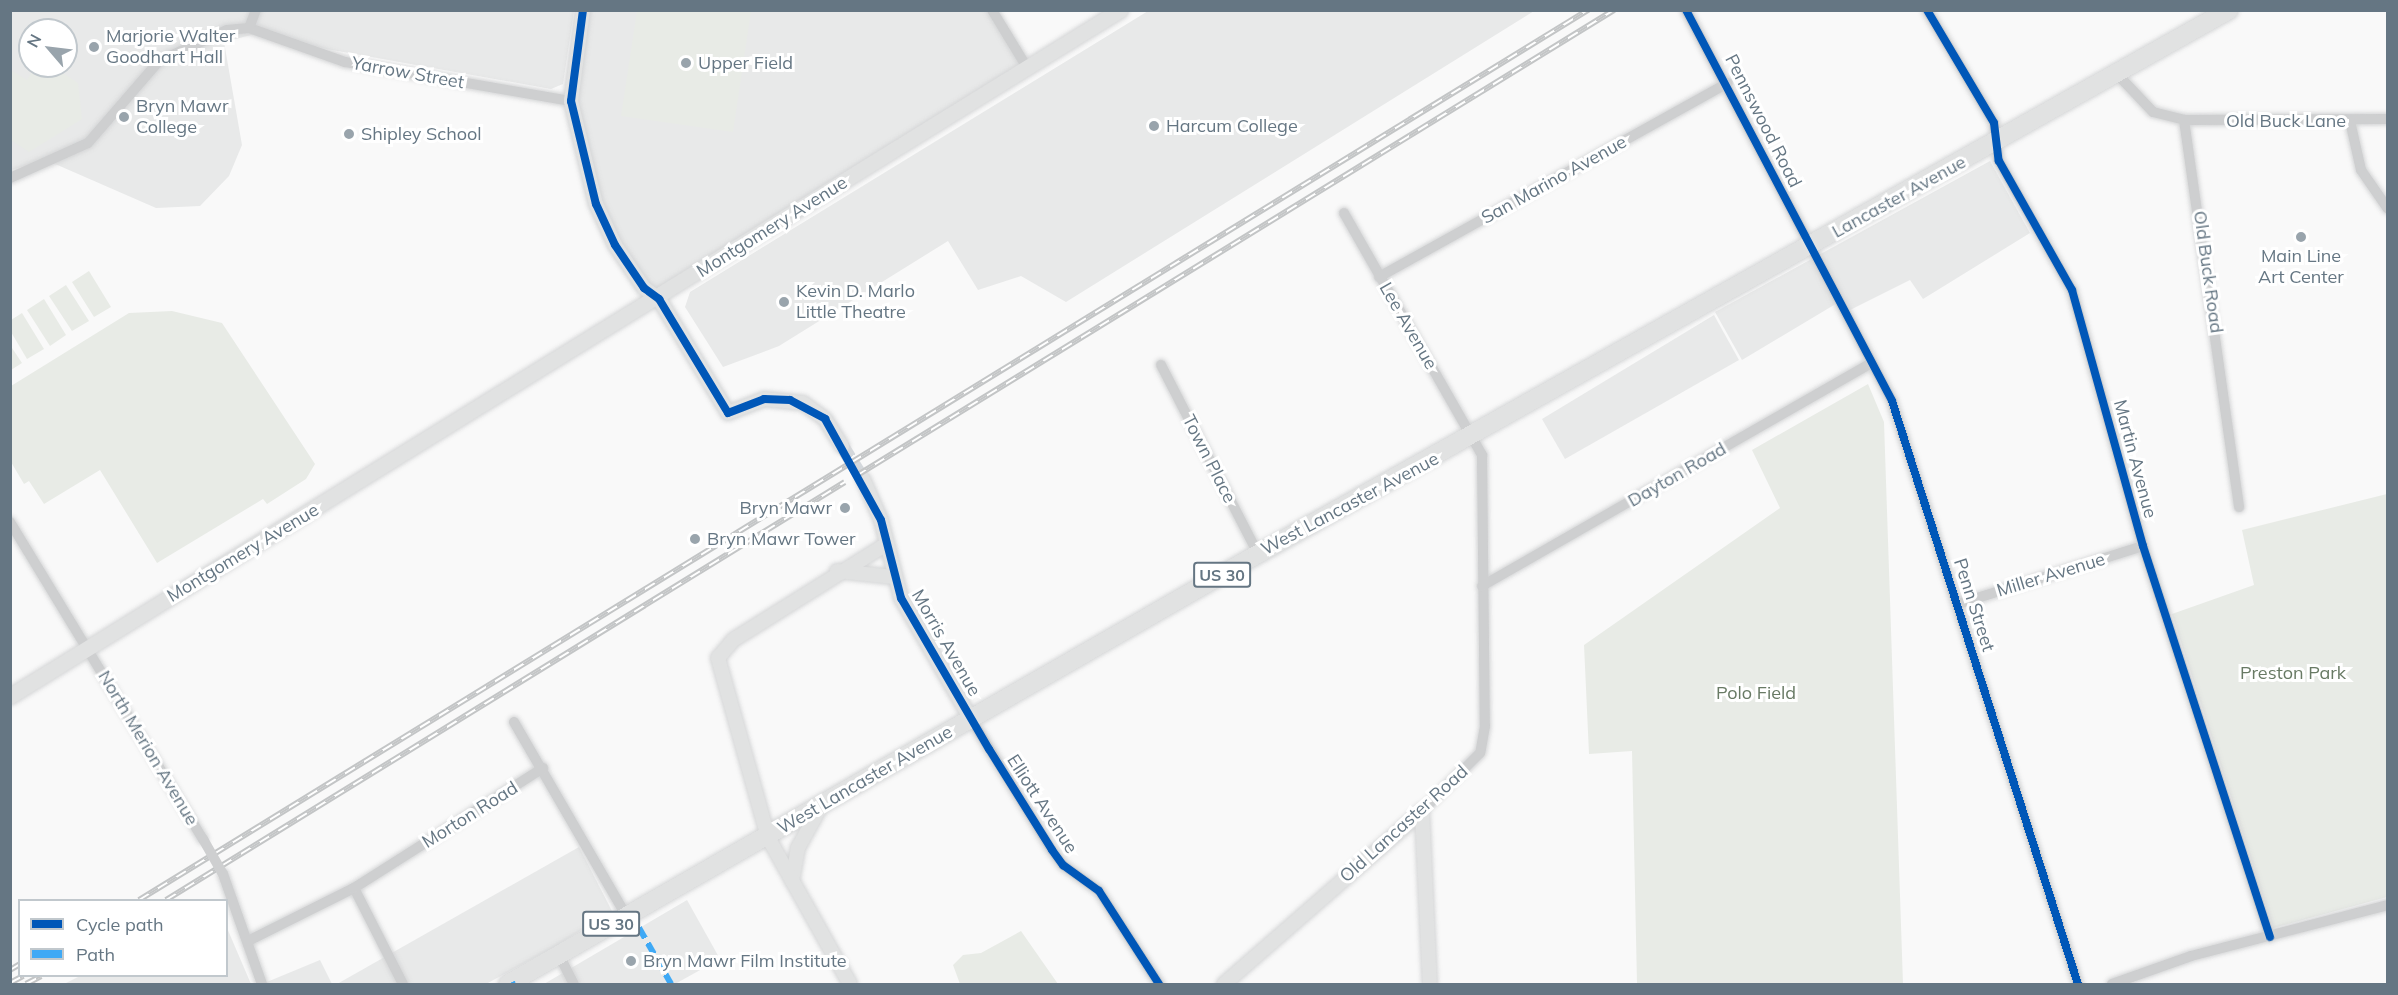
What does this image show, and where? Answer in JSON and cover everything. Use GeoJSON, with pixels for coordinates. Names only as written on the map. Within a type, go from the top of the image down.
{"type":"FeatureCollection","features":[{"type":"Feature","properties":{"kind":"highway","name":"Lancaster Avenue"},"geometry":{"type":"LineString","coordinates":[[1475,437],[2118,75],[2229,10]]}},
{"type":"Feature","properties":{"kind":"highway","name":"West Lancaster Avenue"},"geometry":{"type":"LineString","coordinates":[[508,984],[1258,554],[1475,437]]}},
{"type":"Feature","properties":{"kind":"main road","name":"Montgomery Avenue"},"geometry":{"type":"LineString","coordinates":[[10,696],[659,299],[1026,66],[1120,10]]}},
{"type":"Feature","properties":{"kind":"street"},"geometry":{"type":"LineString","coordinates":[[10,178],[88,143],[159,61],[227,30],[249,28],[256,10]]}},
{"type":"Feature","properties":{"kind":"street"},"geometry":{"type":"LineString","coordinates":[[583,10],[571,101],[596,204],[615,245],[644,288],[659,299],[728,413],[765,399],[803,403],[825,419],[842,446]]}},
{"type":"Feature","properties":{"kind":"street"},"geometry":{"type":"LineString","coordinates":[[992,10],[1026,66]]}},
{"type":"Feature","properties":{"kind":"street","name":"Pennswood Road"},"geometry":{"type":"LineString","coordinates":[[1686,10],[1728,83],[1809,247]]}},
{"type":"Feature","properties":{"kind":"street","name":"Martin Avenue"},"geometry":{"type":"LineString","coordinates":[[1927,10],[1994,123],[1995,144],[2072,290],[2144,546],[2270,937]]}},
{"type":"Feature","properties":{"kind":"street","name":"Yarrow Street"},"geometry":{"type":"LineString","coordinates":[[249,28],[345,62],[571,101]]}},
{"type":"Feature","properties":{"kind":"street"},"geometry":{"type":"LineString","coordinates":[[2118,75],[2152,112],[2184,120]]}},
{"type":"Feature","properties":{"kind":"street","name":"San Marino Avenue"},"geometry":{"type":"LineString","coordinates":[[1379,277],[1728,83]]}},
{"type":"Feature","properties":{"kind":"street","name":"Old Buck Lane"},"geometry":{"type":"LineString","coordinates":[[2184,120],[2350,121],[2388,119]]}},
{"type":"Feature","properties":{"kind":"street","name":"Old Buck Road"},"geometry":{"type":"LineString","coordinates":[[2184,120],[2239,507]]}},
{"type":"Feature","properties":{"kind":"street"},"geometry":{"type":"LineString","coordinates":[[2350,121],[2361,170],[2388,209]]}},
{"type":"Feature","properties":{"kind":"street","name":"Lee Avenue"},"geometry":{"type":"LineString","coordinates":[[1344,213],[1379,277],[1475,437]]}},
{"type":"Feature","properties":{"kind":"street","name":"Penn Street"},"geometry":{"type":"LineString","coordinates":[[1809,247],[1892,401],[2078,984]]}},
{"type":"Feature","properties":{"kind":"street","name":"Dayton Road"},"geometry":{"type":"LineString","coordinates":[[1482,586],[1872,363]]}},
{"type":"Feature","properties":{"kind":"street","name":"Town Place"},"geometry":{"type":"LineString","coordinates":[[1161,365],[1258,554]]}},
{"type":"Feature","properties":{"kind":"street","name":"Old Lancaster Road"},"geometry":{"type":"LineString","coordinates":[[1224,984],[1422,811],[1480,753],[1486,702],[1482,586],[1482,455],[1475,437]]}},
{"type":"Feature","properties":{"kind":"street","name":"Morris Avenue"},"geometry":{"type":"LineString","coordinates":[[863,480],[881,520],[894,577],[971,719]]}},
{"type":"Feature","properties":{"kind":"street","name":"North Merion Avenue"},"geometry":{"type":"LineString","coordinates":[[10,522],[223,874],[262,984]]}},
{"type":"Feature","properties":{"kind":"street"},"geometry":{"type":"LineString","coordinates":[[850,984],[768,837],[718,658],[733,640],[837,571],[885,545]]}},
{"type":"Feature","properties":{"kind":"street","name":"Miller Avenue"},"geometry":{"type":"LineString","coordinates":[[1958,604],[2144,546]]}},
{"type":"Feature","properties":{"kind":"street"},"geometry":{"type":"LineString","coordinates":[[837,571],[894,577]]}},
{"type":"Feature","properties":{"kind":"street","name":"Elliott Avenue"},"geometry":{"type":"LineString","coordinates":[[971,719],[1052,850],[1063,865],[1099,891],[1159,984]]}},
{"type":"Feature","properties":{"kind":"street"},"geometry":{"type":"LineString","coordinates":[[514,722],[543,768],[626,915]]}},
{"type":"Feature","properties":{"kind":"street","name":"Morton Road"},"geometry":{"type":"LineString","coordinates":[[248,941],[354,888],[543,768]]}},
{"type":"Feature","properties":{"kind":"street"},"geometry":{"type":"LineString","coordinates":[[792,881],[798,848],[821,806]]}},
{"type":"Feature","properties":{"kind":"street"},"geometry":{"type":"LineString","coordinates":[[1422,811],[1430,984]]}},
{"type":"Feature","properties":{"kind":"street"},"geometry":{"type":"LineString","coordinates":[[354,888],[403,984]]}},
{"type":"Feature","properties":{"kind":"street"},"geometry":{"type":"LineString","coordinates":[[2112,984],[2191,956],[2388,905]]}},
{"type":"Feature","properties":{"kind":"street"},"geometry":{"type":"LineString","coordinates":[[559,955],[574,984]]}},
{"type":"Feature","properties":{"kind":"shaded area","name":"Bryn Mawr College"},"geometry":{"type":"Polygon","coordinates":[[[11,11],[574,11],[563,84],[551,89],[321,48],[270,30],[224,42],[242,145],[229,176],[200,206],[156,208],[46,160],[11,170],[11,11]]]}},
{"type":"Feature","properties":{"kind":"shaded area"},"geometry":{"type":"Polygon","coordinates":[[[583,11],[992,11],[1026,66],[659,299],[615,245],[571,101],[583,11]]]}},
{"type":"Feature","properties":{"kind":"shaded area","name":"Harcum College"},"geometry":{"type":"Polygon","coordinates":[[[1148,11],[1534,11],[1066,302],[1021,276],[978,290],[948,241],[779,346],[723,367],[685,307],[690,292],[1148,11]]]}},
{"type":"Feature","properties":{"kind":"shaded area"},"geometry":{"type":"Polygon","coordinates":[[[1990,161],[2030,233],[1923,299],[1910,280],[1850,310],[1844,299],[1742,360],[1715,312],[1990,161]]]}},
{"type":"Feature","properties":{"kind":"shaded area"},"geometry":{"type":"Polygon","coordinates":[[[1714,315],[1739,360],[1565,459],[1542,419],[1714,315]]]}},
{"type":"Feature","properties":{"kind":"shaded area"},"geometry":{"type":"Polygon","coordinates":[[[579,847],[612,911],[554,947],[486,984],[337,984],[579,847]]]}},
{"type":"Feature","properties":{"kind":"shaded area"},"geometry":{"type":"Polygon","coordinates":[[[687,900],[720,959],[675,984],[544,984],[687,900]]]}},
{"type":"Feature","properties":{"kind":"shaded area"},"geometry":{"type":"Polygon","coordinates":[[[228,930],[251,984],[64,984],[78,977],[228,977],[228,930]]]}},
{"type":"Feature","properties":{"kind":"shaded area"},"geometry":{"type":"Polygon","coordinates":[[[320,960],[332,984],[262,984],[320,960]]]}},
{"type":"Feature","properties":{"kind":"green space","name":"Upper Field"},"geometry":{"type":"Polygon","coordinates":[[[637,11],[751,11],[733,132],[621,116],[637,11]]]}},
{"type":"Feature","properties":{"kind":"green space"},"geometry":{"type":"Polygon","coordinates":[[[11,70],[18,74],[18,78],[27,80],[28,78],[70,78],[78,83],[82,119],[29,152],[11,140],[11,70]]]}},
{"type":"Feature","properties":{"kind":"green space"},"geometry":{"type":"Polygon","coordinates":[[[89,271],[111,307],[94,317],[72,282],[89,271]]]}},
{"type":"Feature","properties":{"kind":"green space"},"geometry":{"type":"Polygon","coordinates":[[[66,285],[89,321],[72,331],[49,296],[66,285]]]}},
{"type":"Feature","properties":{"kind":"green space"},"geometry":{"type":"Polygon","coordinates":[[[44,299],[66,335],[50,346],[27,310],[44,299]]]}},
{"type":"Feature","properties":{"kind":"green space"},"geometry":{"type":"Polygon","coordinates":[[[172,311],[222,323],[315,464],[306,479],[267,504],[263,499],[157,563],[100,470],[44,504],[29,481],[24,484],[11,462],[11,386],[129,313],[172,311]]]}},
{"type":"Feature","properties":{"kind":"green space"},"geometry":{"type":"Polygon","coordinates":[[[22,313],[44,349],[27,359],[11,332],[11,320],[22,313]]]}},
{"type":"Feature","properties":{"kind":"green space"},"geometry":{"type":"Polygon","coordinates":[[[10,345],[22,363],[11,370],[10,370],[10,345]]]}},
{"type":"Feature","properties":{"kind":"green space","name":"Polo Field"},"geometry":{"type":"Polygon","coordinates":[[[1868,384],[1884,422],[1903,984],[1637,984],[1632,751],[1589,754],[1584,645],[1780,508],[1752,450],[1868,384]]]}},
{"type":"Feature","properties":{"kind":"green space","name":"Preston Park"},"geometry":{"type":"Polygon","coordinates":[[[2387,494],[2387,897],[2273,928],[2172,614],[2254,585],[2242,530],[2387,494]]]}},
{"type":"Feature","properties":{"kind":"green space"},"geometry":{"type":"Polygon","coordinates":[[[1021,931],[1058,984],[960,984],[953,965],[963,955],[981,953],[1021,931]]]}},
{"type":"Feature","properties":{"kind":"tunnel"},"geometry":{"type":"LineString","coordinates":[[842,446],[863,479]]}},
{"type":"Feature","properties":{"kind":"railway"},"geometry":{"type":"LineString","coordinates":[[141,899],[1588,10]]}},
{"type":"Feature","properties":{"kind":"railway"},"geometry":{"type":"LineString","coordinates":[[856,476],[1614,10]]}},
{"type":"Feature","properties":{"kind":"railway"},"geometry":{"type":"LineString","coordinates":[[168,899],[845,482]]}},
{"type":"Feature","properties":{"kind":"railway"},"geometry":{"type":"LineString","coordinates":[[10,970],[18,965]]}},
{"type":"Feature","properties":{"kind":"railway"},"geometry":{"type":"LineString","coordinates":[[10,983],[21,977]]}},
{"type":"Feature","properties":{"kind":"railway"},"geometry":{"type":"LineString","coordinates":[[26,984],[39,977]]}},
{"type":"Feature","properties":{"kind":"marked path"},"geometry":{"type":"LineString","coordinates":[[630,912],[671,984]]}},
{"type":"Feature","properties":{"kind":"cycle path"},"geometry":{"type":"LineString","coordinates":[[583,10],[571,101],[596,204],[615,245],[644,288],[659,299],[728,413],[764,399],[790,400],[825,419],[881,520],[901,598],[989,749],[1052,850],[1063,865],[1099,891],[1159,984]]}},
{"type":"Feature","properties":{"kind":"cycle path"},"geometry":{"type":"LineString","coordinates":[[1686,10],[1892,401],[2078,984]]}},
{"type":"Feature","properties":{"kind":"cycle path"},"geometry":{"type":"LineString","coordinates":[[1927,10],[1994,123],[1999,161],[2072,290],[2143,546],[2270,937]]}},
{"type":"Feature","properties":{"kind":"place","name":"Marjorie Walter Goodhart Hall"},"geometry":{"type":"Point","coordinates":[94,47]}},
{"type":"Feature","properties":{"kind":"place","name":"Upper Field"},"geometry":{"type":"Point","coordinates":[686,63]}},
{"type":"Feature","properties":{"kind":"place","name":"Bryn Mawr College"},"geometry":{"type":"Point","coordinates":[124,117]}},
{"type":"Feature","properties":{"kind":"place","name":"Harcum College"},"geometry":{"type":"Point","coordinates":[1154,126]}},
{"type":"Feature","properties":{"kind":"place","name":"Shipley School"},"geometry":{"type":"Point","coordinates":[349,134]}},
{"type":"Feature","properties":{"kind":"place","name":"Main Line Art Center"},"geometry":{"type":"Point","coordinates":[2301,237]}},
{"type":"Feature","properties":{"kind":"place","name":"Kevin D. Marlo Little Theatre"},"geometry":{"type":"Point","coordinates":[784,302]}},
{"type":"Feature","properties":{"kind":"place","name":"Bryn Mawr"},"geometry":{"type":"Point","coordinates":[845,508]}},
{"type":"Feature","properties":{"kind":"place","name":"Bryn Mawr Tower"},"geometry":{"type":"Point","coordinates":[695,539]}},
{"type":"Feature","properties":{"kind":"place","name":"Bryn Mawr Film Institute"},"geometry":{"type":"Point","coordinates":[631,961]}}]}
